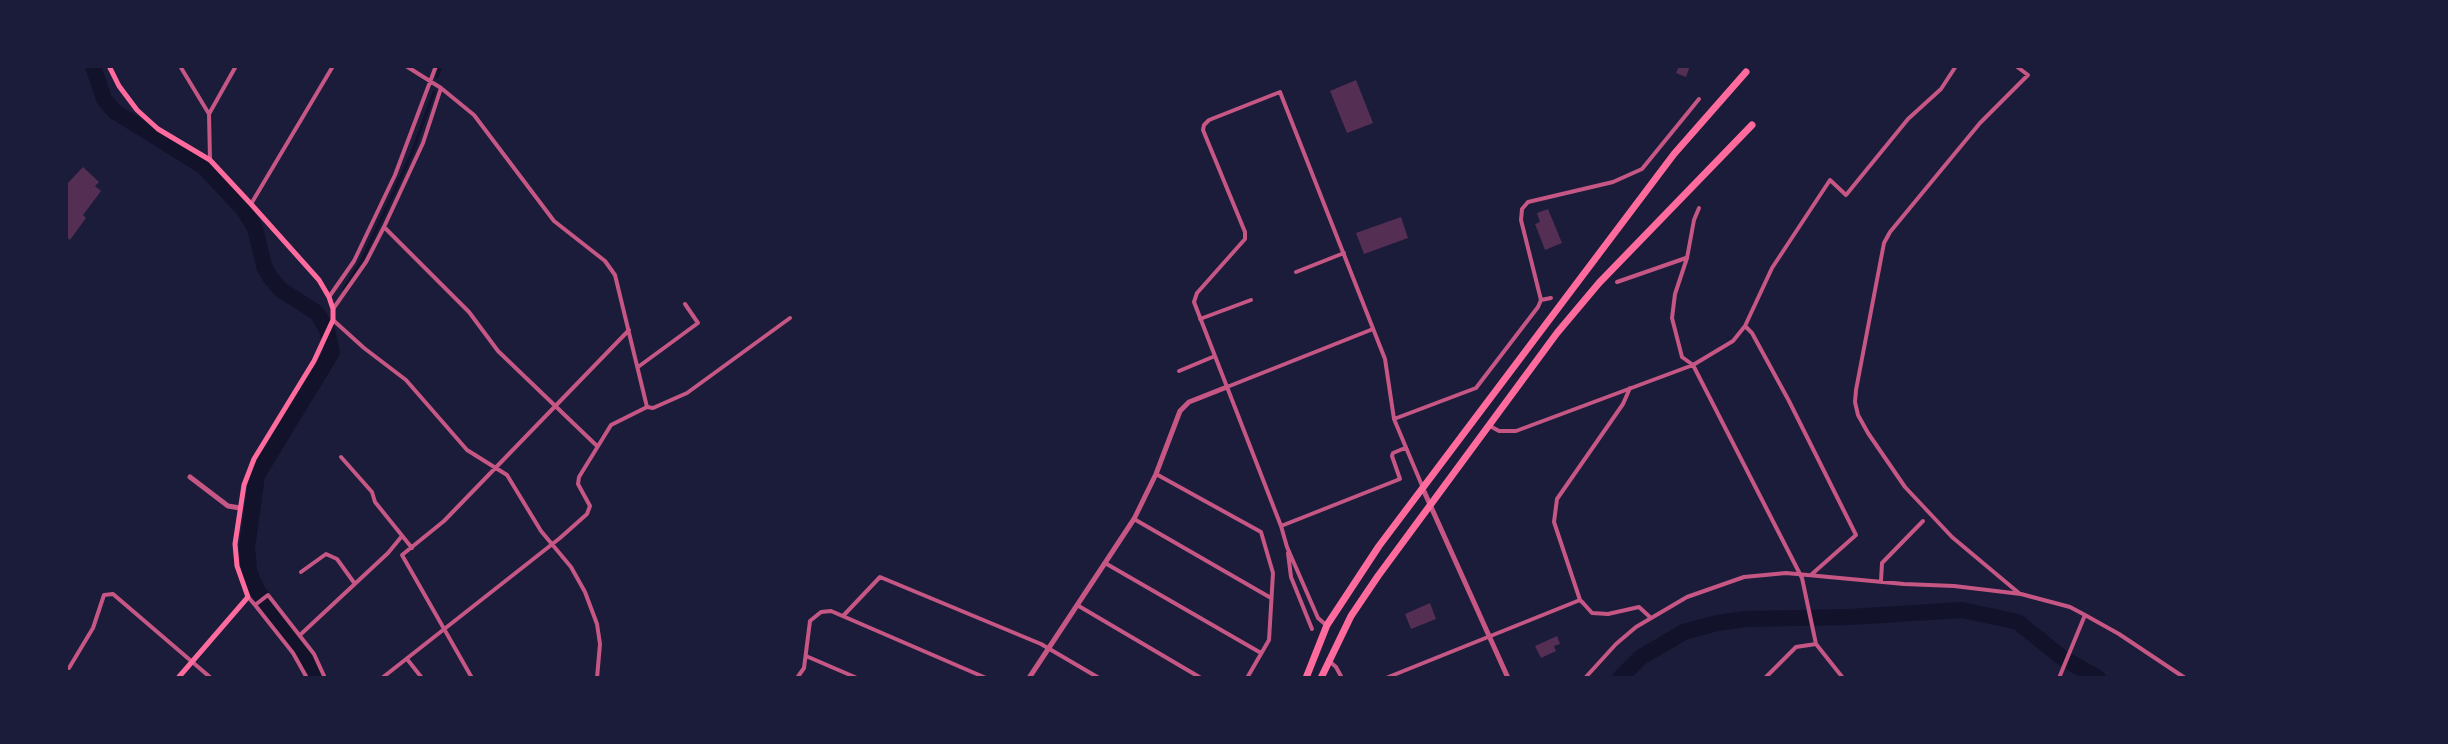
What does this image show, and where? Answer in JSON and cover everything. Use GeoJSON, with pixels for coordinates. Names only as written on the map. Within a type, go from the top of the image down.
{"type":"FeatureCollection","features":[{"type":"Feature","properties":{"kind":"highway"},"geometry":{"type":"LineString","coordinates":[[1306,678],[1327,625],[1379,546],[1674,154],[1746,72]]}},
{"type":"Feature","properties":{"kind":"highway"},"geometry":{"type":"LineString","coordinates":[[1321,678],[1351,615],[1557,333],[1599,283],[1752,125]]}},
{"type":"Feature","properties":{"kind":"main road"},"geometry":{"type":"LineString","coordinates":[[109,66],[119,86],[137,110],[158,129],[210,160],[319,280],[333,309],[331,323],[314,361],[254,459],[244,485],[235,544],[237,566],[248,597],[178,678]]}},
{"type":"Feature","properties":{"kind":"street"},"geometry":{"type":"LineString","coordinates":[[180,66],[209,114],[210,160]]}},
{"type":"Feature","properties":{"kind":"street"},"geometry":{"type":"LineString","coordinates":[[209,114],[236,66]]}},
{"type":"Feature","properties":{"kind":"street"},"geometry":{"type":"LineString","coordinates":[[250,204],[333,66]]}},
{"type":"Feature","properties":{"kind":"street"},"geometry":{"type":"LineString","coordinates":[[406,66],[441,88],[474,115],[554,221],[605,261],[615,274],[647,407]]}},
{"type":"Feature","properties":{"kind":"street"},"geometry":{"type":"LineString","coordinates":[[329,297],[354,261],[395,175],[436,66]]}},
{"type":"Feature","properties":{"kind":"street"},"geometry":{"type":"LineString","coordinates":[[1490,426],[1499,431],[1516,431],[1693,364],[1733,341],[1745,326],[1772,268],[1830,180],[1846,195],[1908,120],[1941,89],[1956,66]]}},
{"type":"Feature","properties":{"kind":"street"},"geometry":{"type":"LineString","coordinates":[[2016,66],[2028,75],[1980,123],[1890,232],[1884,243],[1855,402],[1858,415],[1868,433],[1905,487],[1958,543],[2021,594]]}},
{"type":"Feature","properties":{"kind":"street"},"geometry":{"type":"LineString","coordinates":[[333,309],[366,262],[384,227],[423,143],[441,88]]}},
{"type":"Feature","properties":{"kind":"street"},"geometry":{"type":"LineString","coordinates":[[1327,625],[1318,618],[1287,547],[1281,526],[1200,319],[1194,297],[1245,240],[1245,232],[1203,130],[1204,125],[1209,120],[1280,92],[1385,358],[1394,419],[1405,448],[1508,678]]}},
{"type":"Feature","properties":{"kind":"street"},"geometry":{"type":"LineString","coordinates":[[1394,419],[1476,388],[1539,307],[1541,300],[1521,220],[1522,209],[1528,202],[1613,182],[1642,169],[1700,99]]}},
{"type":"Feature","properties":{"kind":"street"},"geometry":{"type":"LineString","coordinates":[[1699,208],[1694,220],[1687,258],[1675,294],[1672,318],[1682,357],[1693,364],[1801,576],[1816,644],[1843,678]]}},
{"type":"Feature","properties":{"kind":"street"},"geometry":{"type":"LineString","coordinates":[[384,227],[469,312],[498,351],[597,446]]}},
{"type":"Feature","properties":{"kind":"street"},"geometry":{"type":"LineString","coordinates":[[1296,272],[1344,253]]}},
{"type":"Feature","properties":{"kind":"street"},"geometry":{"type":"LineString","coordinates":[[1617,282],[1687,258]]}},
{"type":"Feature","properties":{"kind":"street"},"geometry":{"type":"LineString","coordinates":[[1541,300],[1551,298]]}},
{"type":"Feature","properties":{"kind":"street"},"geometry":{"type":"LineString","coordinates":[[1200,319],[1251,300]]}},
{"type":"Feature","properties":{"kind":"street"},"geometry":{"type":"LineString","coordinates":[[638,367],[698,323],[685,304]]}},
{"type":"Feature","properties":{"kind":"street"},"geometry":{"type":"LineString","coordinates":[[382,678],[552,544],[586,514],[591,506],[578,484],[579,477],[611,425],[647,407],[653,408],[687,393],[790,318]]}},
{"type":"Feature","properties":{"kind":"street"},"geometry":{"type":"LineString","coordinates":[[331,323],[406,380],[467,450],[507,475],[552,544],[571,567],[585,592],[597,624],[600,644],[597,678]]}},
{"type":"Feature","properties":{"kind":"street"},"geometry":{"type":"LineString","coordinates":[[1745,326],[1752,333],[1789,401],[1856,536],[1812,574]]}},
{"type":"Feature","properties":{"kind":"street"},"geometry":{"type":"LineString","coordinates":[[1029,678],[1134,519],[1156,474],[1180,411],[1189,402],[1373,329]]}},
{"type":"Feature","properties":{"kind":"street"},"geometry":{"type":"LineString","coordinates":[[472,678],[402,555],[444,521],[629,330]]}},
{"type":"Feature","properties":{"kind":"street"},"geometry":{"type":"LineString","coordinates":[[1179,371],[1215,356]]}},
{"type":"Feature","properties":{"kind":"street"},"geometry":{"type":"LineString","coordinates":[[1630,388],[1623,404],[1557,499],[1554,522],[1580,600],[1592,613],[1608,614],[1640,607],[1651,618]]}},
{"type":"Feature","properties":{"kind":"street"},"geometry":{"type":"LineString","coordinates":[[1281,526],[1400,479],[1392,456],[1393,453],[1405,448]]}},
{"type":"Feature","properties":{"kind":"street"},"geometry":{"type":"LineString","coordinates":[[341,457],[372,492],[375,502],[412,548]]}},
{"type":"Feature","properties":{"kind":"street"},"geometry":{"type":"LineString","coordinates":[[1156,474],[1261,532],[1273,573],[1269,640],[1247,678]]}},
{"type":"Feature","properties":{"kind":"street"},"geometry":{"type":"LineString","coordinates":[[190,477],[228,506],[240,508]]}},
{"type":"Feature","properties":{"kind":"street"},"geometry":{"type":"LineString","coordinates":[[1134,519],[1271,598]]}},
{"type":"Feature","properties":{"kind":"street"},"geometry":{"type":"LineString","coordinates":[[1881,582],[1882,563],[1923,521]]}},
{"type":"Feature","properties":{"kind":"street"},"geometry":{"type":"LineString","coordinates":[[300,634],[355,585],[402,536]]}},
{"type":"Feature","properties":{"kind":"street"},"geometry":{"type":"LineString","coordinates":[[1287,547],[1291,577],[1312,629]]}},
{"type":"Feature","properties":{"kind":"street"},"geometry":{"type":"LineString","coordinates":[[301,572],[326,554],[337,559],[355,585]]}},
{"type":"Feature","properties":{"kind":"street"},"geometry":{"type":"LineString","coordinates":[[1106,563],[1261,653]]}},
{"type":"Feature","properties":{"kind":"street"},"geometry":{"type":"LineString","coordinates":[[1585,678],[1616,644],[1651,618],[1687,597],[1744,577],[1786,573],[1801,576],[1812,574],[1881,582],[1954,586],[2021,594],[2070,608],[2185,678]]}},
{"type":"Feature","properties":{"kind":"street"},"geometry":{"type":"LineString","coordinates":[[843,616],[880,577],[1048,648],[1099,678]]}},
{"type":"Feature","properties":{"kind":"street"},"geometry":{"type":"LineString","coordinates":[[69,668],[93,628],[104,595],[112,594],[211,678]]}},
{"type":"Feature","properties":{"kind":"street"},"geometry":{"type":"LineString","coordinates":[[256,604],[268,595],[314,654],[325,678]]}},
{"type":"Feature","properties":{"kind":"street"},"geometry":{"type":"LineString","coordinates":[[248,597],[256,604],[293,653],[307,678]]}},
{"type":"Feature","properties":{"kind":"street"},"geometry":{"type":"LineString","coordinates":[[1386,678],[1580,600]]}},
{"type":"Feature","properties":{"kind":"street"},"geometry":{"type":"LineString","coordinates":[[1077,605],[1201,678]]}},
{"type":"Feature","properties":{"kind":"street"},"geometry":{"type":"LineString","coordinates":[[797,678],[804,668],[810,621],[821,612],[831,611],[986,678]]}},
{"type":"Feature","properties":{"kind":"street"},"geometry":{"type":"LineString","coordinates":[[2059,678],[2084,616]]}},
{"type":"Feature","properties":{"kind":"street"},"geometry":{"type":"LineString","coordinates":[[1765,678],[1796,647],[1816,644]]}},
{"type":"Feature","properties":{"kind":"street"},"geometry":{"type":"LineString","coordinates":[[806,656],[857,678]]}},
{"type":"Feature","properties":{"kind":"street"},"geometry":{"type":"LineString","coordinates":[[407,659],[422,678]]}},
{"type":"Feature","properties":{"kind":"street"},"geometry":{"type":"LineString","coordinates":[[1328,660],[1336,667],[1342,678]]}},
{"type":"Feature","properties":{"kind":"building"},"geometry":{"type":"Polygon","coordinates":[[[1679,66],[1690,66],[1686,77],[1676,73],[1679,66]]]}},
{"type":"Feature","properties":{"kind":"building"},"geometry":{"type":"Polygon","coordinates":[[[1356,80],[1373,123],[1347,133],[1330,91],[1356,80]]]}},
{"type":"Feature","properties":{"kind":"building"},"geometry":{"type":"Polygon","coordinates":[[[83,167],[99,182],[95,186],[101,191],[83,215],[86,218],[70,240],[66,236],[66,185],[83,167]]]}},
{"type":"Feature","properties":{"kind":"building"},"geometry":{"type":"Polygon","coordinates":[[[1548,209],[1562,243],[1545,250],[1535,224],[1540,222],[1537,213],[1548,209]]]}},
{"type":"Feature","properties":{"kind":"building"},"geometry":{"type":"Polygon","coordinates":[[[1401,217],[1408,238],[1364,254],[1356,233],[1401,217]]]}},
{"type":"Feature","properties":{"kind":"building"},"geometry":{"type":"Polygon","coordinates":[[[1430,603],[1436,619],[1411,629],[1405,614],[1430,603]]]}},
{"type":"Feature","properties":{"kind":"building"},"geometry":{"type":"Polygon","coordinates":[[[1557,636],[1560,644],[1554,646],[1556,651],[1541,658],[1535,646],[1557,636]]]}},
{"type":"Feature","properties":{"kind":"waterway"},"geometry":{"type":"LineString","coordinates":[[93,66],[104,99],[114,111],[204,167],[244,210],[255,228],[264,266],[270,277],[280,289],[317,313],[327,330],[332,352],[257,475],[247,548],[249,571],[257,590],[302,650],[316,678]]}},
{"type":"Feature","properties":{"kind":"waterway"},"geometry":{"type":"LineString","coordinates":[[437,77],[441,66]]}},
{"type":"Feature","properties":{"kind":"waterway"},"geometry":{"type":"LineString","coordinates":[[344,289],[362,260],[412,153],[434,92]]}},
{"type":"Feature","properties":{"kind":"waterway"},"geometry":{"type":"LineString","coordinates":[[1620,678],[1641,657],[1684,632],[1717,623],[1745,619],[1850,617],[1962,610],[2018,622],[2061,657],[2098,678]]}}]}
